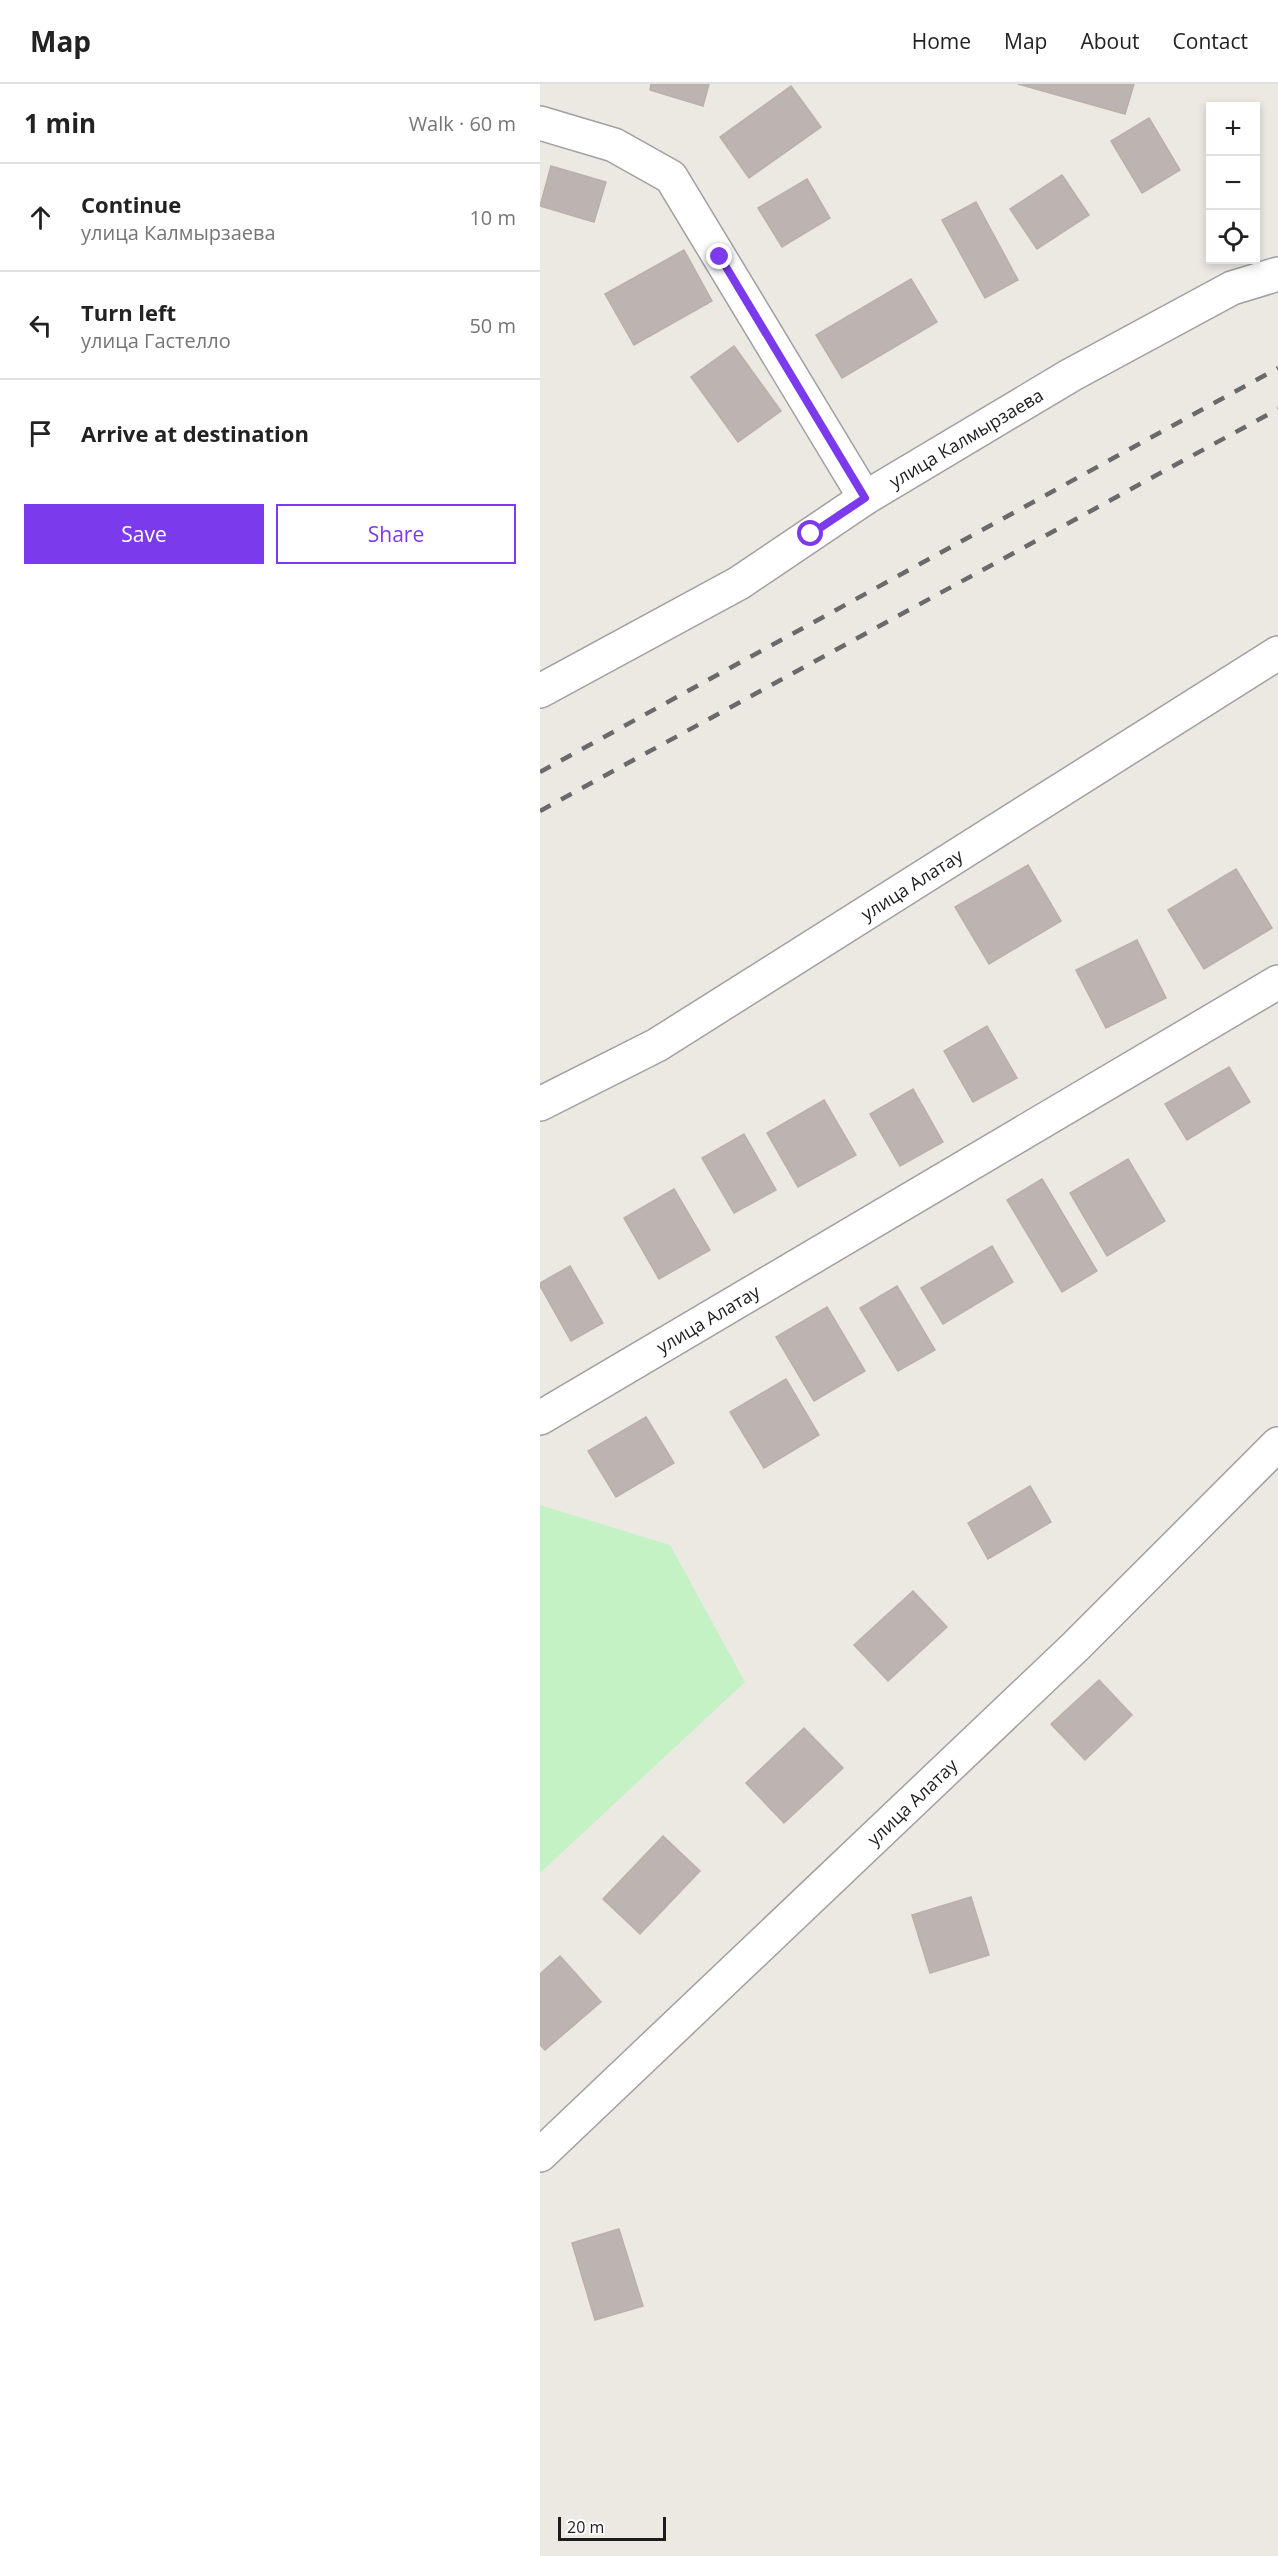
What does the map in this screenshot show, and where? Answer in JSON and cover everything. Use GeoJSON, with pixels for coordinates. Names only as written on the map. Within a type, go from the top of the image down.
{"type":"FeatureCollection","features":[{"type":"Feature","properties":{"kind":"street"},"geometry":{"type":"LineString","coordinates":[[540,123],[614,145],[671,177],[865,498]]}},
{"type":"Feature","properties":{"kind":"street","name":"улица Калмырзаева"},"geometry":{"type":"LineString","coordinates":[[540,691],[739,583],[865,498],[1071,375],[1232,288],[1278,274]]}},
{"type":"Feature","properties":{"kind":"street","name":"улица Алатау"},"geometry":{"type":"LineString","coordinates":[[540,1104],[657,1045],[1278,653]]}},
{"type":"Feature","properties":{"kind":"street","name":"улица Алатау"},"geometry":{"type":"LineString","coordinates":[[540,1418],[1278,982]]}},
{"type":"Feature","properties":{"kind":"street","name":"улица Алатау"},"geometry":{"type":"LineString","coordinates":[[540,2156],[1076,1646],[1278,1444]]}},
{"type":"Feature","properties":{"kind":"green space"},"geometry":{"type":"Polygon","coordinates":[[[540,1505],[670,1545],[745,1682],[540,1873],[540,1505]]]}},
{"type":"Feature","properties":{"kind":"building"},"geometry":{"type":"Polygon","coordinates":[[[651,84],[709,84],[703,106],[650,90],[651,84]]]}},
{"type":"Feature","properties":{"kind":"building"},"geometry":{"type":"Polygon","coordinates":[[[1018,84],[1134,84],[1125,114],[1018,84]]]}},
{"type":"Feature","properties":{"kind":"building"},"geometry":{"type":"Polygon","coordinates":[[[791,86],[821,127],[749,178],[720,137],[791,86]]]}},
{"type":"Feature","properties":{"kind":"building"},"geometry":{"type":"Polygon","coordinates":[[[1149,118],[1180,170],[1142,193],[1111,141],[1149,118]]]}},
{"type":"Feature","properties":{"kind":"building"},"geometry":{"type":"Polygon","coordinates":[[[551,166],[606,182],[594,222],[540,206],[551,166]]]}},
{"type":"Feature","properties":{"kind":"building"},"geometry":{"type":"Polygon","coordinates":[[[1062,175],[1089,215],[1037,249],[1010,209],[1062,175]]]}},
{"type":"Feature","properties":{"kind":"building"},"geometry":{"type":"Polygon","coordinates":[[[807,179],[830,218],[782,247],[758,208],[807,179]]]}},
{"type":"Feature","properties":{"kind":"building"},"geometry":{"type":"Polygon","coordinates":[[[976,202],[1018,280],[985,298],[942,220],[976,202]]]}},
{"type":"Feature","properties":{"kind":"building"},"geometry":{"type":"Polygon","coordinates":[[[684,250],[712,301],[634,345],[605,294],[684,250]]]}},
{"type":"Feature","properties":{"kind":"building"},"geometry":{"type":"Polygon","coordinates":[[[911,279],[937,322],[842,378],[816,335],[911,279]]]}},
{"type":"Feature","properties":{"kind":"building"},"geometry":{"type":"Polygon","coordinates":[[[734,346],[781,411],[738,442],[691,377],[734,346]]]}},
{"type":"Feature","properties":{"kind":"building"},"geometry":{"type":"Polygon","coordinates":[[[1028,865],[1061,921],[989,964],[955,907],[1028,865]]]}},
{"type":"Feature","properties":{"kind":"building"},"geometry":{"type":"Polygon","coordinates":[[[1236,869],[1272,928],[1204,969],[1168,910],[1236,869]]]}},
{"type":"Feature","properties":{"kind":"building"},"geometry":{"type":"Polygon","coordinates":[[[1137,940],[1166,998],[1106,1028],[1076,970],[1137,940]]]}},
{"type":"Feature","properties":{"kind":"building"},"geometry":{"type":"Polygon","coordinates":[[[987,1026],[1017,1078],[973,1102],[944,1051],[987,1026]]]}},
{"type":"Feature","properties":{"kind":"building"},"geometry":{"type":"Polygon","coordinates":[[[1229,1067],[1250,1102],[1187,1140],[1165,1104],[1229,1067]]]}},
{"type":"Feature","properties":{"kind":"building"},"geometry":{"type":"Polygon","coordinates":[[[913,1089],[943,1142],[900,1166],[870,1114],[913,1089]]]}},
{"type":"Feature","properties":{"kind":"building"},"geometry":{"type":"Polygon","coordinates":[[[824,1100],[856,1155],[798,1187],[767,1133],[824,1100]]]}},
{"type":"Feature","properties":{"kind":"building"},"geometry":{"type":"Polygon","coordinates":[[[744,1134],[776,1190],[734,1213],[702,1158],[744,1134]]]}},
{"type":"Feature","properties":{"kind":"building"},"geometry":{"type":"Polygon","coordinates":[[[1128,1159],[1165,1221],[1107,1256],[1070,1193],[1128,1159]]]}},
{"type":"Feature","properties":{"kind":"building"},"geometry":{"type":"Polygon","coordinates":[[[1042,1179],[1097,1271],[1062,1292],[1007,1200],[1042,1179]]]}},
{"type":"Feature","properties":{"kind":"building"},"geometry":{"type":"Polygon","coordinates":[[[674,1189],[710,1250],[659,1279],[624,1218],[674,1189]]]}},
{"type":"Feature","properties":{"kind":"building"},"geometry":{"type":"Polygon","coordinates":[[[992,1246],[1013,1282],[943,1324],[921,1288],[992,1246]]]}},
{"type":"Feature","properties":{"kind":"building"},"geometry":{"type":"Polygon","coordinates":[[[570,1266],[603,1323],[571,1341],[540,1286],[540,1283],[570,1266]]]}},
{"type":"Feature","properties":{"kind":"building"},"geometry":{"type":"Polygon","coordinates":[[[897,1286],[935,1350],[898,1371],[860,1308],[897,1286]]]}},
{"type":"Feature","properties":{"kind":"building"},"geometry":{"type":"Polygon","coordinates":[[[827,1307],[865,1371],[814,1401],[776,1337],[827,1307]]]}},
{"type":"Feature","properties":{"kind":"building"},"geometry":{"type":"Polygon","coordinates":[[[786,1379],[819,1435],[764,1468],[730,1412],[786,1379]]]}},
{"type":"Feature","properties":{"kind":"building"},"geometry":{"type":"Polygon","coordinates":[[[646,1417],[674,1463],[616,1497],[588,1451],[646,1417]]]}},
{"type":"Feature","properties":{"kind":"building"},"geometry":{"type":"Polygon","coordinates":[[[1030,1486],[1051,1522],[988,1559],[968,1523],[1030,1486]]]}},
{"type":"Feature","properties":{"kind":"building"},"geometry":{"type":"Polygon","coordinates":[[[913,1591],[947,1627],[888,1681],[854,1645],[913,1591]]]}},
{"type":"Feature","properties":{"kind":"building"},"geometry":{"type":"Polygon","coordinates":[[[1099,1680],[1132,1715],[1085,1760],[1051,1724],[1099,1680]]]}},
{"type":"Feature","properties":{"kind":"building"},"geometry":{"type":"Polygon","coordinates":[[[804,1728],[843,1768],[784,1823],[746,1783],[804,1728]]]}},
{"type":"Feature","properties":{"kind":"building"},"geometry":{"type":"Polygon","coordinates":[[[663,1836],[700,1871],[640,1934],[603,1899],[663,1836]]]}},
{"type":"Feature","properties":{"kind":"building"},"geometry":{"type":"Polygon","coordinates":[[[971,1897],[989,1955],[930,1973],[912,1915],[971,1897]]]}},
{"type":"Feature","properties":{"kind":"building"},"geometry":{"type":"Polygon","coordinates":[[[560,1956],[601,2002],[545,2050],[540,2045],[540,1974],[560,1956]]]}},
{"type":"Feature","properties":{"kind":"building"},"geometry":{"type":"Polygon","coordinates":[[[619,2229],[643,2306],[595,2320],[572,2243],[619,2229]]]}},
{"type":"Feature","properties":{"kind":"railway"},"geometry":{"type":"LineString","coordinates":[[540,772],[1278,368]]}},
{"type":"Feature","properties":{"kind":"railway"},"geometry":{"type":"LineString","coordinates":[[540,811],[1278,409]]}},
{"type":"Feature","properties":{"kind":"route"},"geometry":{"type":"LineString","coordinates":[[720,257],[865,498],[811,534]]}}]}
